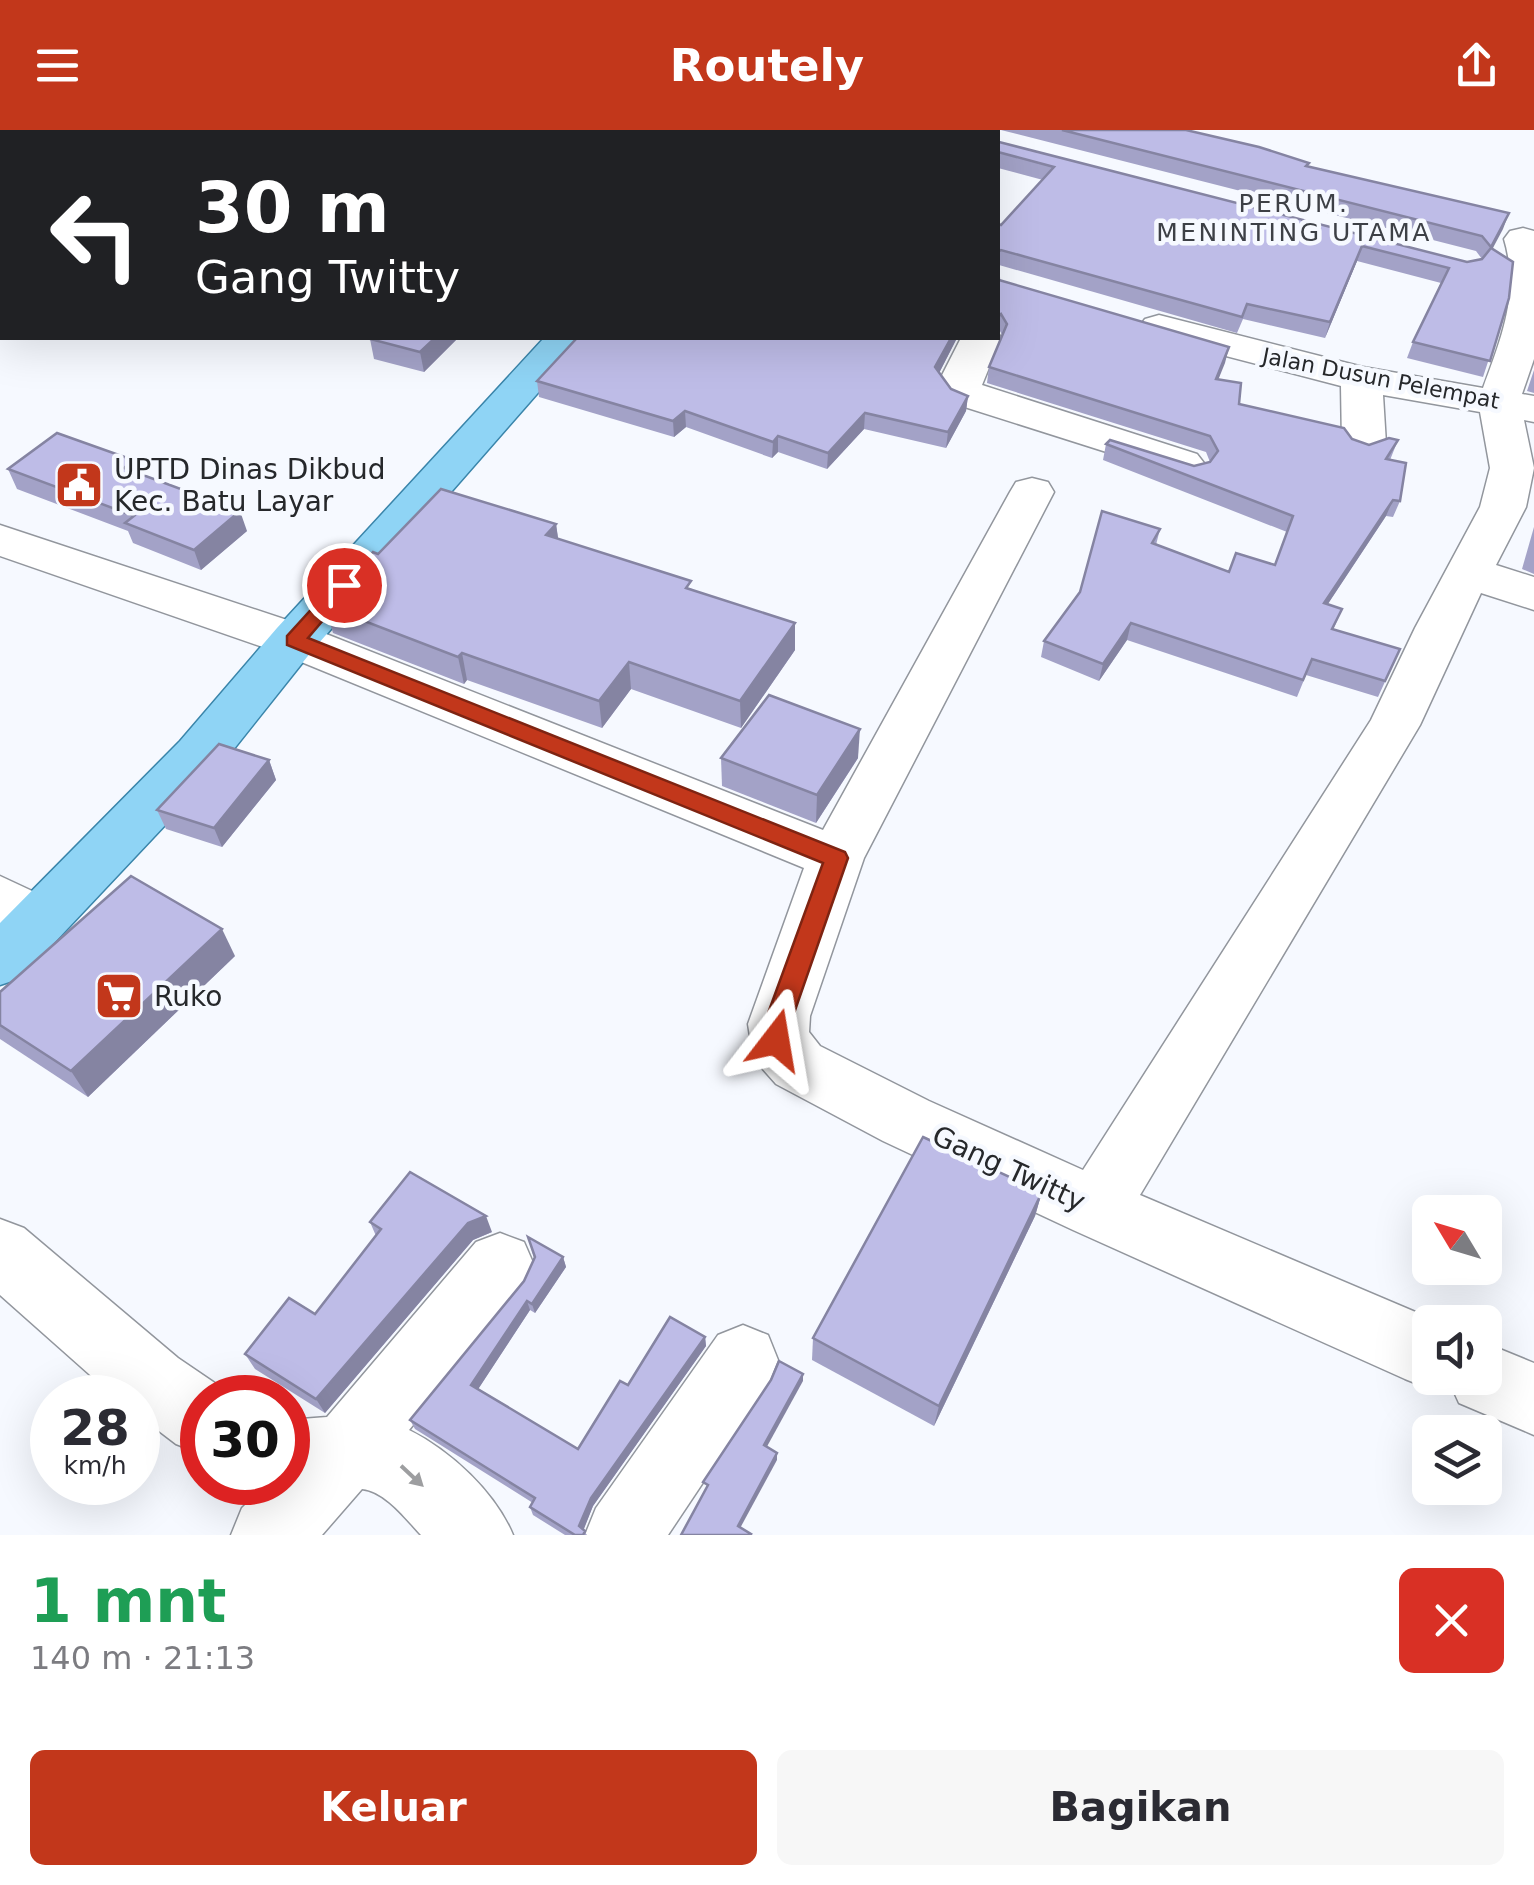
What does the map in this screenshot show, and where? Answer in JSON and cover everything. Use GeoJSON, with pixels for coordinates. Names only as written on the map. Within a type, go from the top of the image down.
{"type":"FeatureCollection","features":[{"type":"Feature","properties":{"kind":"main road"},"geometry":{"type":"LineString","coordinates":[[0,961],[20,910],[199,755],[294,640],[564,340]]}},
{"type":"Feature","properties":{"kind":"street"},"geometry":{"type":"LineString","coordinates":[[1096,1208],[1394,725],[1438,628],[1503,506],[1512,468],[1516,405],[1532,296],[1531,266],[1523,239]]}},
{"type":"Feature","properties":{"kind":"street","name":"Jalan Dusun Pelempat"},"geometry":{"type":"LineString","coordinates":[[1122,317],[1362,380],[1516,405]]}},
{"type":"Feature","properties":{"kind":"street"},"geometry":{"type":"LineString","coordinates":[[980,340],[958,384],[960,389],[1189,465]]}},
{"type":"Feature","properties":{"kind":"street"},"geometry":{"type":"LineString","coordinates":[[1362,380],[1364,444]]}},
{"type":"Feature","properties":{"kind":"street","name":"Gang Twitty"},"geometry":{"type":"LineString","coordinates":[[1032,492],[836,858],[780,1016],[776,1040],[798,1065],[906,1121],[1412,1346]]}},
{"type":"Feature","properties":{"kind":"street"},"geometry":{"type":"LineString","coordinates":[[0,540],[294,640],[836,858]]}},
{"type":"Feature","properties":{"kind":"street"},"geometry":{"type":"LineString","coordinates":[[1470,574],[1534,594]]}},
{"type":"Feature","properties":{"kind":"street"},"geometry":{"type":"LineString","coordinates":[[0,1252],[180,1402]]}},
{"type":"Feature","properties":{"kind":"street"},"geometry":{"type":"LineString","coordinates":[[266,1535],[310,1494],[314,1456],[500,1265]]}},
{"type":"Feature","properties":{"kind":"street"},"geometry":{"type":"LineString","coordinates":[[623,1535],[743,1360]]}},
{"type":"Feature","properties":{"kind":"street"},"geometry":{"type":"LineString","coordinates":[[1502,1386],[1534,1399]]}},
{"type":"Feature","properties":{"kind":"street"},"geometry":{"type":"LineString","coordinates":[[314,1456],[368,1452],[399,1464],[475,1535]]}},
{"type":"Feature","properties":{"kind":"street"},"geometry":{"type":"LineString","coordinates":[[263,1505],[266,1535]]}},
{"type":"Feature","properties":{"kind":"building"},"geometry":{"type":"Polygon","coordinates":[[[1062,130],[1186,130],[1259,147],[1309,163],[1306,166],[1509,213],[1491,247],[1482,236],[1062,130]]]}},
{"type":"Feature","properties":{"kind":"building"},"geometry":{"type":"Polygon","coordinates":[[[1000,142],[1467,262],[1482,259],[1491,248],[1513,262],[1509,298],[1490,361],[1413,342],[1449,268],[1362,246],[1330,322],[1247,304],[1242,317],[1000,251],[1000,225],[1054,167],[1000,153],[1000,142]]]}},
{"type":"Feature","properties":{"kind":"building"},"geometry":{"type":"Polygon","coordinates":[[[1000,280],[1229,347],[1216,379],[1241,383],[1239,404],[1344,428],[1352,439],[1369,445],[1389,438],[1398,440],[1386,459],[1406,463],[1400,501],[1393,500],[1324,603],[1342,609],[1332,629],[1400,649],[1385,681],[1312,659],[1303,680],[1131,623],[1103,664],[1044,641],[1080,592],[1102,511],[1160,529],[1152,543],[1229,572],[1236,553],[1275,565],[1293,516],[1106,444],[1110,440],[1194,466],[1210,462],[1218,451],[1210,436],[989,367],[1007,324],[1001,314],[1000,280]]]}},
{"type":"Feature","properties":{"kind":"building"},"geometry":{"type":"Polygon","coordinates":[[[374,340],[433,340],[420,352],[374,340]]]}},
{"type":"Feature","properties":{"kind":"building"},"geometry":{"type":"Polygon","coordinates":[[[575,340],[950,340],[935,367],[951,389],[968,396],[948,432],[865,413],[828,453],[778,436],[773,442],[685,411],[673,421],[537,381],[575,340]]]}},
{"type":"Feature","properties":{"kind":"building"},"geometry":{"type":"Polygon","coordinates":[[[57,433],[133,460],[124,468],[240,511],[194,550],[125,523],[134,516],[8,469],[57,433]]]}},
{"type":"Feature","properties":{"kind":"building"},"geometry":{"type":"Polygon","coordinates":[[[441,489],[556,524],[546,535],[691,581],[686,588],[795,623],[740,701],[629,662],[599,701],[462,653],[458,657],[325,606],[373,552],[378,554],[441,489]]]}},
{"type":"Feature","properties":{"kind":"building"},"geometry":{"type":"Polygon","coordinates":[[[769,695],[860,729],[817,795],[721,758],[769,695]]]}},
{"type":"Feature","properties":{"kind":"building"},"geometry":{"type":"Polygon","coordinates":[[[219,744],[269,760],[214,828],[157,810],[219,744]]]}},
{"type":"Feature","properties":{"kind":"building","name":"Ruko"},"geometry":{"type":"Polygon","coordinates":[[[131,876],[222,929],[71,1071],[0,1025],[0,992],[131,876]]]}},
{"type":"Feature","properties":{"kind":"building"},"geometry":{"type":"Polygon","coordinates":[[[923,1137],[1042,1192],[939,1406],[813,1338],[923,1137]]]}},
{"type":"Feature","properties":{"kind":"building"},"geometry":{"type":"Polygon","coordinates":[[[410,1172],[486,1216],[468,1223],[316,1399],[310,1395],[310,1375],[278,1375],[245,1354],[289,1298],[315,1314],[381,1229],[370,1222],[410,1172]]]}},
{"type":"Feature","properties":{"kind":"building"},"geometry":{"type":"Polygon","coordinates":[[[528,1237],[563,1257],[532,1304],[527,1301],[471,1385],[578,1449],[620,1381],[628,1385],[670,1317],[705,1337],[591,1498],[579,1526],[585,1531],[583,1535],[575,1535],[530,1507],[535,1498],[410,1420],[524,1281],[535,1257],[528,1237]]]}},
{"type":"Feature","properties":{"kind":"building"},"geometry":{"type":"Polygon","coordinates":[[[779,1361],[803,1374],[764,1445],[777,1453],[738,1526],[751,1534],[681,1535],[708,1485],[703,1482],[771,1380],[779,1361]]]}},
{"type":"Feature","properties":{"kind":"place","name":"UPTD Dinas Dikbud Kec. Batu Layar"},"geometry":{"type":"Point","coordinates":[79,485]}},
{"type":"Feature","properties":{"kind":"place","name":"Ruko"},"geometry":{"type":"Point","coordinates":[119,996]}},
{"type":"Feature","properties":{"kind":"district","name":"PERUM. MENINTING UTAMA"},"geometry":{"type":"Point","coordinates":[1294,218]}},
{"type":"Feature","properties":{"kind":"route"},"geometry":{"type":"LineString","coordinates":[[344,585],[294,640],[836,858],[780,1016],[776,1040]]}}]}
